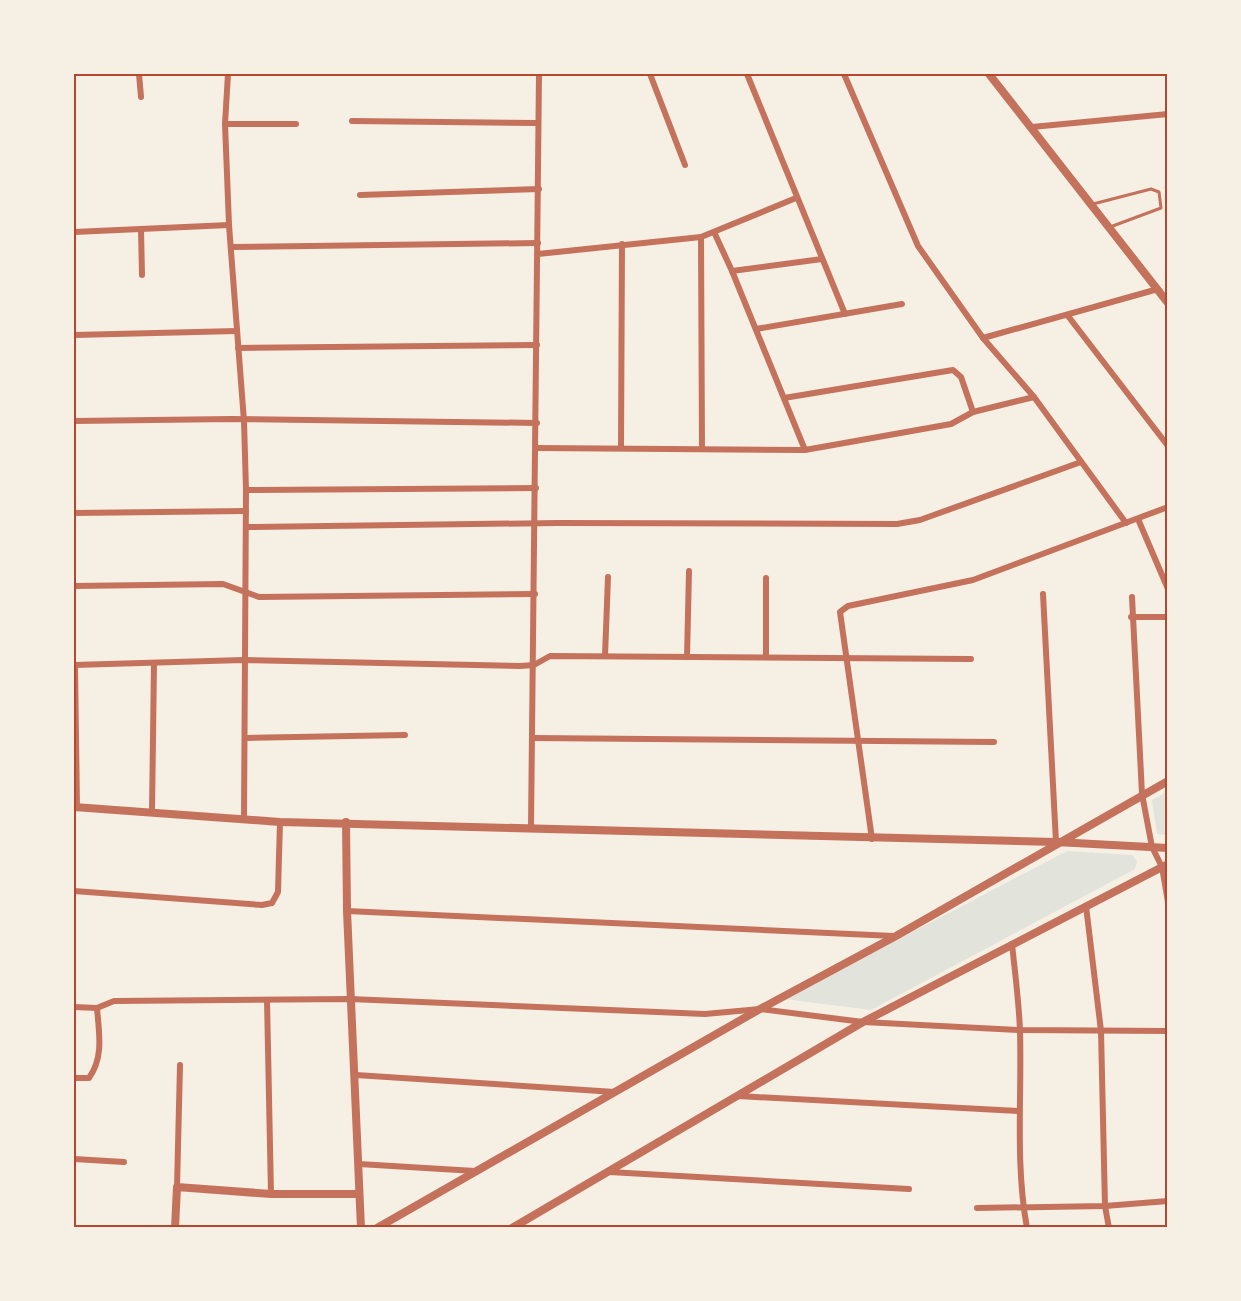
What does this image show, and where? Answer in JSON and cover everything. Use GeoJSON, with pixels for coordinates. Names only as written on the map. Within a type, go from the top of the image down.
{"type":"FeatureCollection","features":[{"type":"Feature","properties":{"kind":"street"},"geometry":{"type":"LineString","coordinates":[[140,74],[141,97]]}},
{"type":"Feature","properties":{"kind":"street"},"geometry":{"type":"LineString","coordinates":[[228,74],[225,124],[229,225],[244,421],[247,527],[247,593],[243,660],[244,818]]}},
{"type":"Feature","properties":{"kind":"street"},"geometry":{"type":"LineString","coordinates":[[531,827],[536,594],[539,74]]}},
{"type":"Feature","properties":{"kind":"street"},"geometry":{"type":"LineString","coordinates":[[650,74],[685,165]]}},
{"type":"Feature","properties":{"kind":"street"},"geometry":{"type":"LineString","coordinates":[[747,74],[845,314]]}},
{"type":"Feature","properties":{"kind":"street"},"geometry":{"type":"LineString","coordinates":[[844,74],[918,246],[983,338],[1034,397],[1126,524]]}},
{"type":"Feature","properties":{"kind":"street"},"geometry":{"type":"LineString","coordinates":[[990,74],[1167,303]]}},
{"type":"Feature","properties":{"kind":"street"},"geometry":{"type":"LineString","coordinates":[[1032,127],[1167,114]]}},
{"type":"Feature","properties":{"kind":"street"},"geometry":{"type":"LineString","coordinates":[[352,121],[537,123]]}},
{"type":"Feature","properties":{"kind":"street"},"geometry":{"type":"LineString","coordinates":[[225,124],[296,124]]}},
{"type":"Feature","properties":{"kind":"street"},"geometry":{"type":"LineString","coordinates":[[360,195],[539,189]]}},
{"type":"Feature","properties":{"kind":"street"},"geometry":{"type":"LineString","coordinates":[[538,254],[701,237],[796,198]]}},
{"type":"Feature","properties":{"kind":"street"},"geometry":{"type":"LineString","coordinates":[[74,232],[229,225]]}},
{"type":"Feature","properties":{"kind":"street"},"geometry":{"type":"LineString","coordinates":[[141,229],[141,275]]}},
{"type":"Feature","properties":{"kind":"street"},"geometry":{"type":"LineString","coordinates":[[714,232],[805,450]]}},
{"type":"Feature","properties":{"kind":"street"},"geometry":{"type":"LineString","coordinates":[[701,237],[702,449]]}},
{"type":"Feature","properties":{"kind":"street"},"geometry":{"type":"LineString","coordinates":[[231,248],[538,243]]}},
{"type":"Feature","properties":{"kind":"street"},"geometry":{"type":"LineString","coordinates":[[621,447],[622,244]]}},
{"type":"Feature","properties":{"kind":"street"},"geometry":{"type":"LineString","coordinates":[[732,271],[822,259]]}},
{"type":"Feature","properties":{"kind":"street"},"geometry":{"type":"LineString","coordinates":[[983,338],[1158,289]]}},
{"type":"Feature","properties":{"kind":"street"},"geometry":{"type":"LineString","coordinates":[[756,329],[902,304]]}},
{"type":"Feature","properties":{"kind":"street"},"geometry":{"type":"LineString","coordinates":[[1068,316],[1167,446]]}},
{"type":"Feature","properties":{"kind":"street"},"geometry":{"type":"LineString","coordinates":[[74,335],[237,331]]}},
{"type":"Feature","properties":{"kind":"street"},"geometry":{"type":"LineString","coordinates":[[238,348],[537,345]]}},
{"type":"Feature","properties":{"kind":"street"},"geometry":{"type":"LineString","coordinates":[[784,398],[953,370],[961,377],[973,412]]}},
{"type":"Feature","properties":{"kind":"street"},"geometry":{"type":"LineString","coordinates":[[537,448],[805,450],[951,424],[973,412],[1034,397]]}},
{"type":"Feature","properties":{"kind":"street"},"geometry":{"type":"LineString","coordinates":[[74,421],[537,423]]}},
{"type":"Feature","properties":{"kind":"street"},"geometry":{"type":"LineString","coordinates":[[247,527],[897,524],[920,520],[1081,462]]}},
{"type":"Feature","properties":{"kind":"street"},"geometry":{"type":"LineString","coordinates":[[246,490],[536,489]]}},
{"type":"Feature","properties":{"kind":"street"},"geometry":{"type":"LineString","coordinates":[[872,839],[856,742],[840,612],[848,606],[973,580],[1167,507]]}},
{"type":"Feature","properties":{"kind":"street"},"geometry":{"type":"LineString","coordinates":[[74,513],[246,511]]}},
{"type":"Feature","properties":{"kind":"street"},"geometry":{"type":"LineString","coordinates":[[1138,519],[1167,589]]}},
{"type":"Feature","properties":{"kind":"street"},"geometry":{"type":"LineString","coordinates":[[687,657],[689,572]]}},
{"type":"Feature","properties":{"kind":"street"},"geometry":{"type":"LineString","coordinates":[[605,656],[608,576]]}},
{"type":"Feature","properties":{"kind":"street"},"geometry":{"type":"LineString","coordinates":[[766,578],[766,656]]}},
{"type":"Feature","properties":{"kind":"street"},"geometry":{"type":"LineString","coordinates":[[74,586],[224,584],[259,597],[536,594]]}},
{"type":"Feature","properties":{"kind":"street"},"geometry":{"type":"LineString","coordinates":[[1042,594],[1056,842]]}},
{"type":"Feature","properties":{"kind":"street"},"geometry":{"type":"LineString","coordinates":[[1132,597],[1131,617],[1142,794],[1152,847],[1165,865],[1167,902]]}},
{"type":"Feature","properties":{"kind":"street"},"geometry":{"type":"LineString","coordinates":[[1131,617],[1167,617]]}},
{"type":"Feature","properties":{"kind":"street"},"geometry":{"type":"LineString","coordinates":[[970,659],[605,656],[550,657],[534,665],[243,660],[74,664],[75,807],[280,822],[1056,842],[1167,848]]}},
{"type":"Feature","properties":{"kind":"street"},"geometry":{"type":"LineString","coordinates":[[152,812],[154,663]]}},
{"type":"Feature","properties":{"kind":"street"},"geometry":{"type":"LineString","coordinates":[[245,738],[405,735]]}},
{"type":"Feature","properties":{"kind":"street"},"geometry":{"type":"LineString","coordinates":[[532,738],[994,742]]}},
{"type":"Feature","properties":{"kind":"street"},"geometry":{"type":"LineString","coordinates":[[377,1227],[1167,781]]}},
{"type":"Feature","properties":{"kind":"street"},"geometry":{"type":"LineString","coordinates":[[74,891],[262,905],[272,903],[278,892],[280,822]]}},
{"type":"Feature","properties":{"kind":"street"},"geometry":{"type":"LineString","coordinates":[[346,822],[346,911],[356,1075],[358,1194],[361,1227]]}},
{"type":"Feature","properties":{"kind":"street"},"geometry":{"type":"LineString","coordinates":[[512,1227],[863,1022],[1165,865]]}},
{"type":"Feature","properties":{"kind":"street"},"geometry":{"type":"LineString","coordinates":[[1086,906],[1101,1031],[1105,1206],[1109,1227]]}},
{"type":"Feature","properties":{"kind":"street"},"geometry":{"type":"LineString","coordinates":[[346,911],[896,936]]}},
{"type":"Feature","properties":{"kind":"street"},"geometry":{"type":"LineString","coordinates":[[1012,944],[1020,1030],[1019,1111],[1023,1208],[1027,1227]]}},
{"type":"Feature","properties":{"kind":"street"},"geometry":{"type":"LineString","coordinates":[[74,1007],[97,1008],[114,1001],[350,999],[705,1014],[760,1009],[863,1022],[1020,1030],[1167,1031]]}},
{"type":"Feature","properties":{"kind":"street"},"geometry":{"type":"LineString","coordinates":[[267,1000],[271,1194]]}},
{"type":"Feature","properties":{"kind":"street"},"geometry":{"type":"LineString","coordinates":[[74,1078],[89,1078],[97,1068],[100,1044],[97,1008]]}},
{"type":"Feature","properties":{"kind":"street"},"geometry":{"type":"LineString","coordinates":[[175,1227],[180,1065]]}},
{"type":"Feature","properties":{"kind":"street"},"geometry":{"type":"LineString","coordinates":[[356,1075],[618,1092]]}},
{"type":"Feature","properties":{"kind":"street"},"geometry":{"type":"LineString","coordinates":[[738,1096],[1019,1111]]}},
{"type":"Feature","properties":{"kind":"street"},"geometry":{"type":"LineString","coordinates":[[74,1159],[124,1162]]}},
{"type":"Feature","properties":{"kind":"street"},"geometry":{"type":"LineString","coordinates":[[359,1164],[477,1171]]}},
{"type":"Feature","properties":{"kind":"street"},"geometry":{"type":"LineString","coordinates":[[609,1172],[909,1189]]}},
{"type":"Feature","properties":{"kind":"street"},"geometry":{"type":"LineString","coordinates":[[177,1187],[271,1194],[358,1194]]}},
{"type":"Feature","properties":{"kind":"street"},"geometry":{"type":"LineString","coordinates":[[977,1208],[1105,1206],[1167,1201]]}},
{"type":"Feature","properties":{"kind":"lane"},"geometry":{"type":"LineString","coordinates":[[1091,204],[1151,189],[1159,192],[1161,208],[1109,228]]}},
{"type":"Feature","properties":{"kind":"shaded area"},"geometry":{"type":"Polygon","coordinates":[[[1167,792],[1167,835],[1157,834],[1152,800],[1167,792]]]}},
{"type":"Feature","properties":{"kind":"shaded area"},"geometry":{"type":"Polygon","coordinates":[[[1067,851],[1132,855],[1137,861],[1135,869],[871,1010],[784,999],[1067,851]]]}}]}
